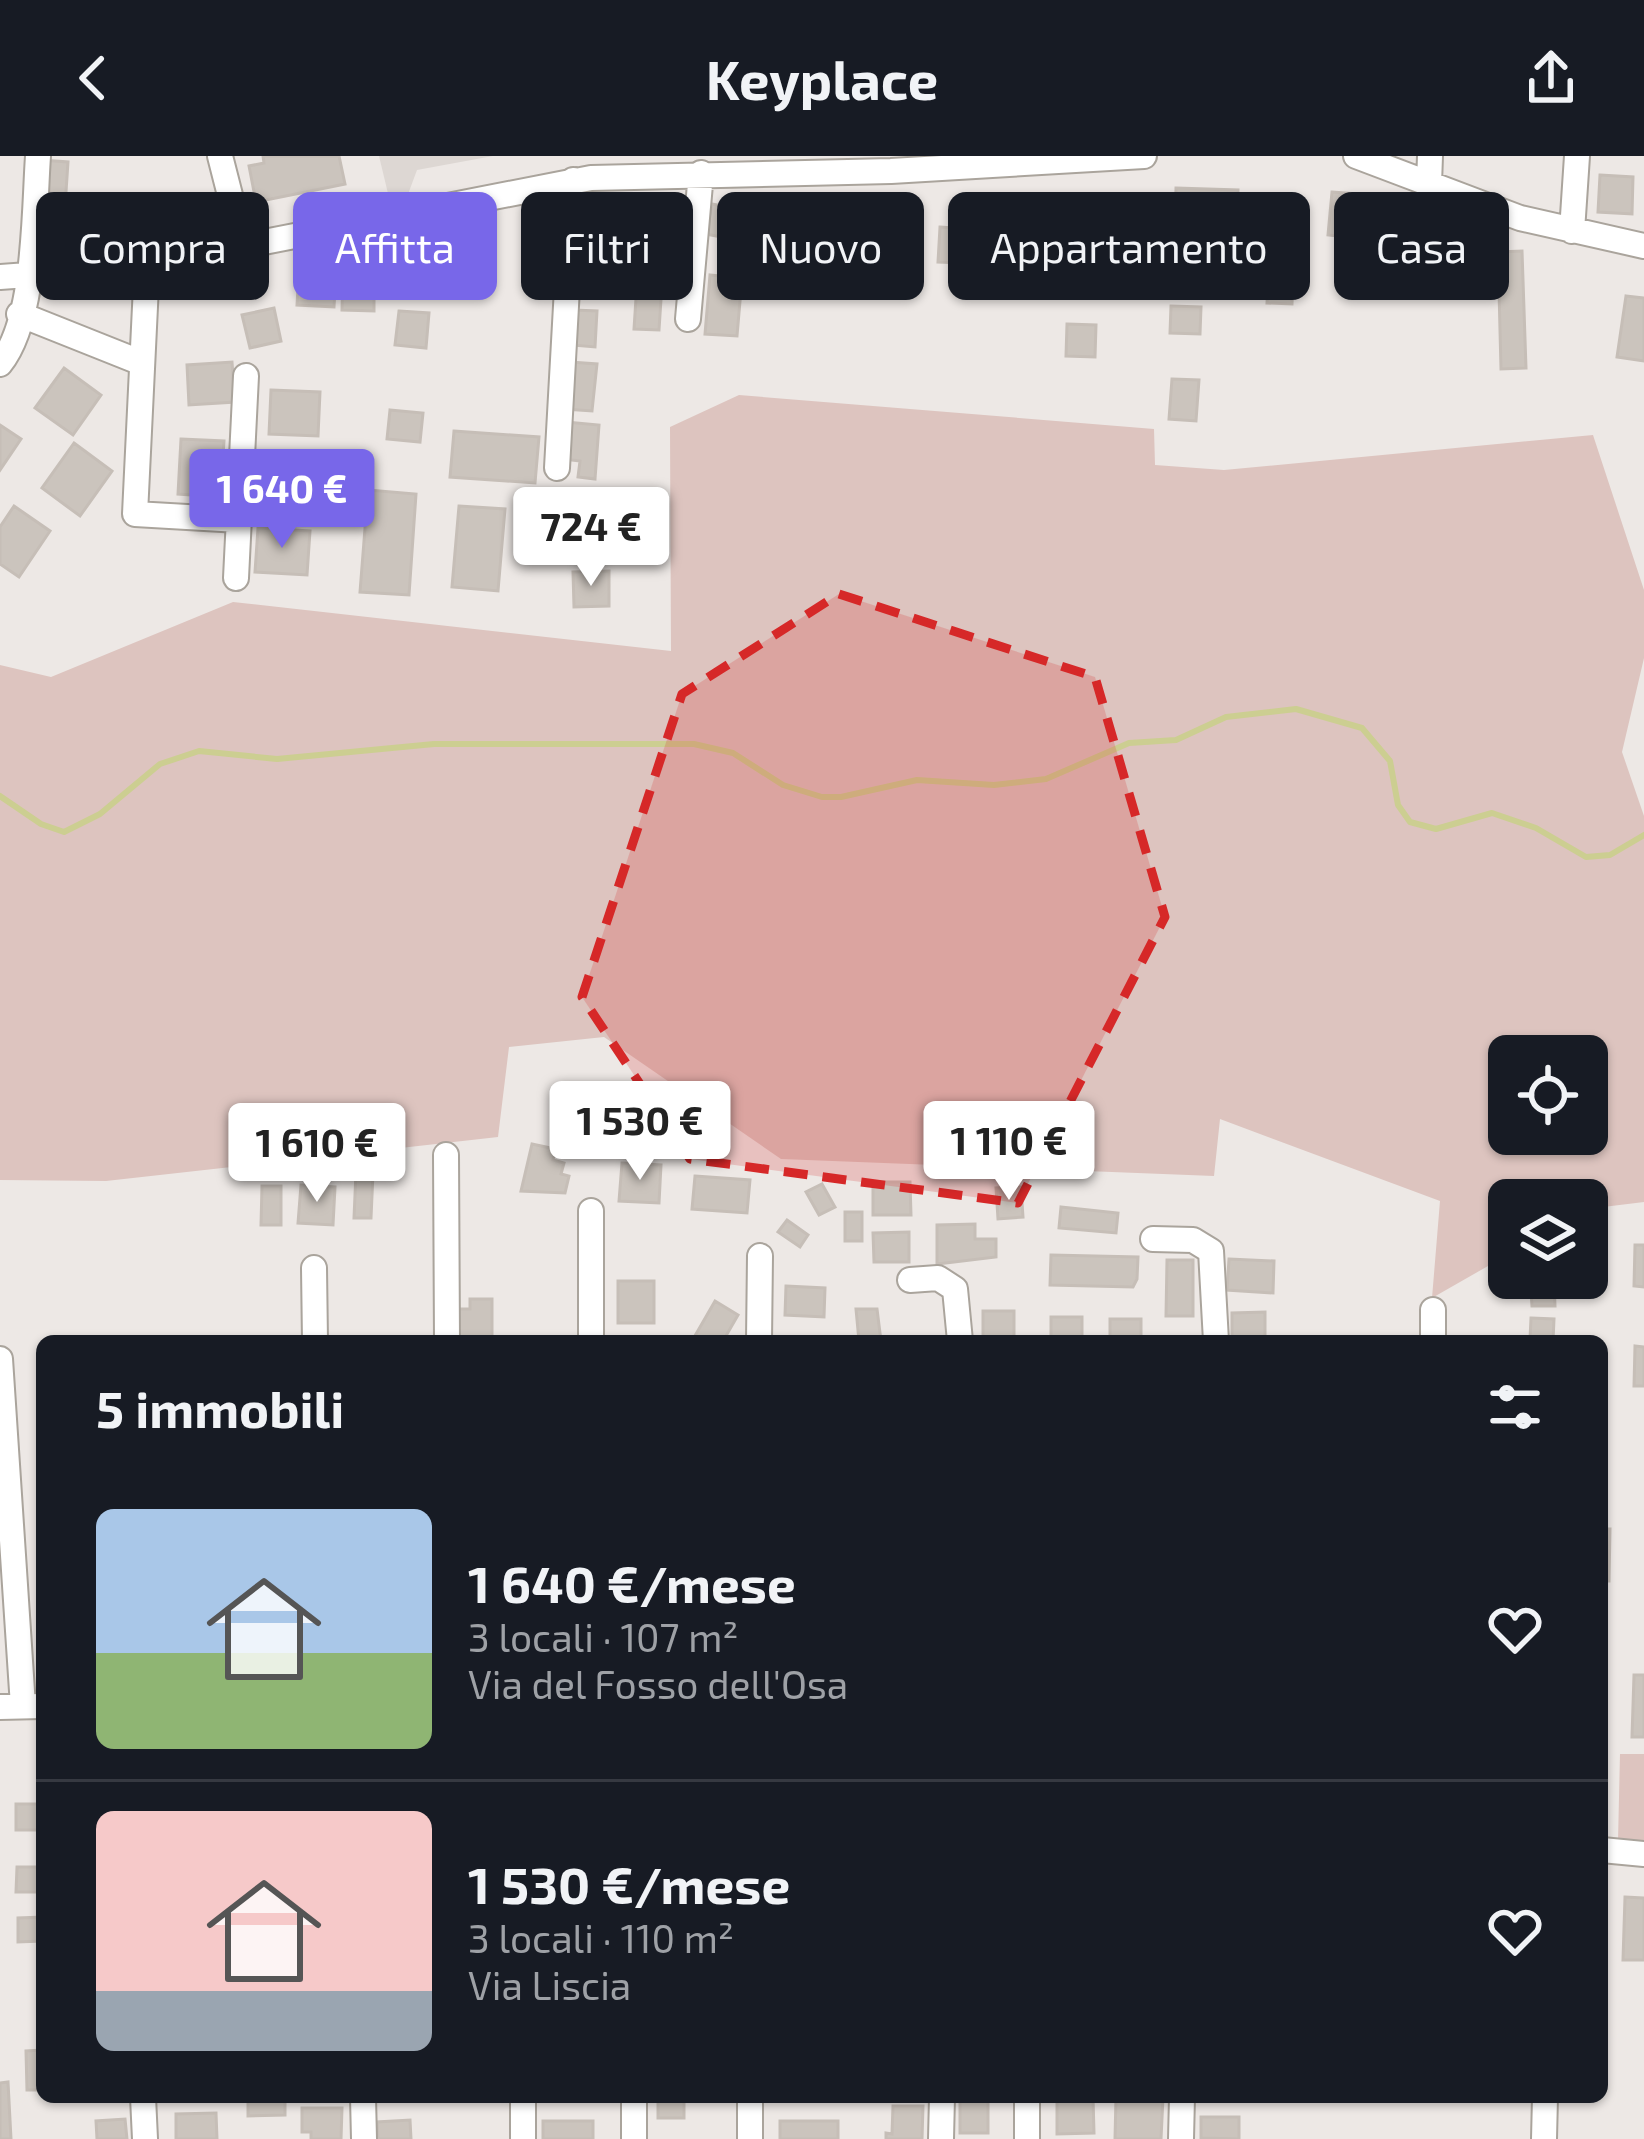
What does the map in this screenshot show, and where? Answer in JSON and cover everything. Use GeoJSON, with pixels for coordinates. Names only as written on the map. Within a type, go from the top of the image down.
{"type":"FeatureCollection","features":[{"type":"Feature","properties":{"kind":"street"},"geometry":{"type":"LineString","coordinates":[[0,364],[12,347],[28,276],[38,156]]}},
{"type":"Feature","properties":{"kind":"street"},"geometry":{"type":"LineString","coordinates":[[220,156],[229,192]]}},
{"type":"Feature","properties":{"kind":"street"},"geometry":{"type":"LineString","coordinates":[[269,241],[573,180],[701,173],[741,164],[1144,156]]}},
{"type":"Feature","properties":{"kind":"street"},"geometry":{"type":"LineString","coordinates":[[1356,156],[1572,231],[1644,246]]}},
{"type":"Feature","properties":{"kind":"street"},"geometry":{"type":"LineString","coordinates":[[1429,184],[1430,156]]}},
{"type":"Feature","properties":{"kind":"street"},"geometry":{"type":"LineString","coordinates":[[1572,231],[1577,156]]}},
{"type":"Feature","properties":{"kind":"street"},"geometry":{"type":"LineString","coordinates":[[688,319],[701,173]]}},
{"type":"Feature","properties":{"kind":"street"},"geometry":{"type":"LineString","coordinates":[[557,468],[573,180]]}},
{"type":"Feature","properties":{"kind":"street"},"geometry":{"type":"LineString","coordinates":[[0,277],[36,275]]}},
{"type":"Feature","properties":{"kind":"street"},"geometry":{"type":"LineString","coordinates":[[145,300],[135,514],[238,520]]}},
{"type":"Feature","properties":{"kind":"street"},"geometry":{"type":"LineString","coordinates":[[20,314],[142,363]]}},
{"type":"Feature","properties":{"kind":"street"},"geometry":{"type":"LineString","coordinates":[[236,578],[246,376]]}},
{"type":"Feature","properties":{"kind":"street"},"geometry":{"type":"LineString","coordinates":[[446,1155],[448,1335]]}},
{"type":"Feature","properties":{"kind":"street"},"geometry":{"type":"LineString","coordinates":[[591,1211],[591,1335]]}},
{"type":"Feature","properties":{"kind":"street"},"geometry":{"type":"LineString","coordinates":[[1153,1239],[1193,1240],[1210,1251],[1216,1335]]}},
{"type":"Feature","properties":{"kind":"street"},"geometry":{"type":"LineString","coordinates":[[760,1256],[760,1335]]}},
{"type":"Feature","properties":{"kind":"street"},"geometry":{"type":"LineString","coordinates":[[314,1268],[315,1335]]}},
{"type":"Feature","properties":{"kind":"street"},"geometry":{"type":"LineString","coordinates":[[910,1280],[938,1278],[955,1289],[959,1335]]}},
{"type":"Feature","properties":{"kind":"street"},"geometry":{"type":"LineString","coordinates":[[1433,1310],[1433,1335]]}},
{"type":"Feature","properties":{"kind":"street"},"geometry":{"type":"LineString","coordinates":[[0,1360],[22,1706]]}},
{"type":"Feature","properties":{"kind":"street"},"geometry":{"type":"LineString","coordinates":[[1608,1851],[1644,1854]]}},
{"type":"Feature","properties":{"kind":"street"},"geometry":{"type":"LineString","coordinates":[[143,2103],[145,2139]]}},
{"type":"Feature","properties":{"kind":"street"},"geometry":{"type":"LineString","coordinates":[[363,2103],[364,2139]]}},
{"type":"Feature","properties":{"kind":"street"},"geometry":{"type":"LineString","coordinates":[[523,2103],[523,2139]]}},
{"type":"Feature","properties":{"kind":"street"},"geometry":{"type":"LineString","coordinates":[[634,2103],[634,2139]]}},
{"type":"Feature","properties":{"kind":"street"},"geometry":{"type":"LineString","coordinates":[[750,2103],[750,2139]]}},
{"type":"Feature","properties":{"kind":"street"},"geometry":{"type":"LineString","coordinates":[[941,2139],[942,2103]]}},
{"type":"Feature","properties":{"kind":"street"},"geometry":{"type":"LineString","coordinates":[[1027,2103],[1027,2139]]}},
{"type":"Feature","properties":{"kind":"street"},"geometry":{"type":"LineString","coordinates":[[1181,2139],[1182,2103]]}},
{"type":"Feature","properties":{"kind":"street"},"geometry":{"type":"LineString","coordinates":[[1544,2139],[1545,2103]]}},
{"type":"Feature","properties":{"kind":"highlighted area"},"geometry":{"type":"Polygon","coordinates":[[[839,594],[1095,677],[1165,917],[1018,1203],[690,1159],[582,997],[682,694],[839,594]]]}},
{"type":"Feature","properties":{"kind":"shaded area"},"geometry":{"type":"Polygon","coordinates":[[[379,156],[493,156],[417,170],[409,192],[388,192],[379,156]]]}},
{"type":"Feature","properties":{"kind":"shaded area"},"geometry":{"type":"Polygon","coordinates":[[[739,395],[1154,429],[1155,465],[1224,470],[1593,435],[1644,590],[1644,658],[1622,752],[1644,816],[1644,1202],[1608,1206],[1608,1179],[1488,1179],[1488,1266],[1432,1298],[1440,1201],[1220,1119],[1214,1176],[781,1159],[604,1037],[509,1047],[498,1137],[106,1181],[0,1180],[0,665],[51,677],[233,602],[671,651],[670,427],[739,395]]]}},
{"type":"Feature","properties":{"kind":"shaded area"},"geometry":{"type":"Polygon","coordinates":[[[1620,1754],[1644,1754],[1644,1842],[1618,1841],[1620,1754]]]}},
{"type":"Feature","properties":{"kind":"building"},"geometry":{"type":"Polygon","coordinates":[[[263,156],[339,156],[345,184],[269,199],[269,192],[254,192],[249,166],[264,163],[263,156]]]}},
{"type":"Feature","properties":{"kind":"building"},"geometry":{"type":"Polygon","coordinates":[[[42,160],[68,162],[66,192],[40,192],[42,160]]]}},
{"type":"Feature","properties":{"kind":"building"},"geometry":{"type":"Polygon","coordinates":[[[1600,175],[1633,177],[1632,214],[1598,212],[1600,175]]]}},
{"type":"Feature","properties":{"kind":"building"},"geometry":{"type":"Polygon","coordinates":[[[1176,188],[1238,190],[1238,192],[1176,192],[1176,188]]]}},
{"type":"Feature","properties":{"kind":"building"},"geometry":{"type":"Polygon","coordinates":[[[1332,192],[1334,192],[1334,236],[1328,235],[1332,192]]]}},
{"type":"Feature","properties":{"kind":"building"},"geometry":{"type":"Polygon","coordinates":[[[712,204],[717,205],[717,236],[706,234],[712,204]]]}},
{"type":"Feature","properties":{"kind":"building"},"geometry":{"type":"Polygon","coordinates":[[[940,227],[948,228],[948,262],[938,262],[940,227]]]}},
{"type":"Feature","properties":{"kind":"building"},"geometry":{"type":"Polygon","coordinates":[[[1522,251],[1526,368],[1501,369],[1499,300],[1509,300],[1509,252],[1522,251]]]}},
{"type":"Feature","properties":{"kind":"building"},"geometry":{"type":"Polygon","coordinates":[[[710,275],[717,276],[717,300],[740,300],[737,336],[705,334],[710,275]]]}},
{"type":"Feature","properties":{"kind":"building"},"geometry":{"type":"Polygon","coordinates":[[[1626,296],[1644,298],[1644,361],[1617,357],[1626,296]]]}},
{"type":"Feature","properties":{"kind":"building"},"geometry":{"type":"Polygon","coordinates":[[[297,300],[334,300],[334,307],[297,305],[297,300]]]}},
{"type":"Feature","properties":{"kind":"building"},"geometry":{"type":"Polygon","coordinates":[[[342,300],[374,300],[374,311],[342,310],[342,300]]]}},
{"type":"Feature","properties":{"kind":"building"},"geometry":{"type":"Polygon","coordinates":[[[636,300],[661,300],[659,330],[634,329],[636,300]]]}},
{"type":"Feature","properties":{"kind":"building"},"geometry":{"type":"Polygon","coordinates":[[[1171,306],[1201,307],[1200,334],[1170,333],[1171,306]]]}},
{"type":"Feature","properties":{"kind":"building"},"geometry":{"type":"Polygon","coordinates":[[[274,308],[281,341],[250,348],[242,315],[274,308]]]}},
{"type":"Feature","properties":{"kind":"building"},"geometry":{"type":"Polygon","coordinates":[[[573,310],[597,311],[595,347],[571,345],[573,310]]]}},
{"type":"Feature","properties":{"kind":"building"},"geometry":{"type":"Polygon","coordinates":[[[399,311],[429,313],[426,348],[395,345],[399,311]]]}},
{"type":"Feature","properties":{"kind":"building"},"geometry":{"type":"Polygon","coordinates":[[[1067,324],[1096,325],[1095,357],[1066,356],[1067,324]]]}},
{"type":"Feature","properties":{"kind":"building"},"geometry":{"type":"Polygon","coordinates":[[[232,362],[235,402],[189,405],[187,365],[232,362]]]}},
{"type":"Feature","properties":{"kind":"building"},"geometry":{"type":"Polygon","coordinates":[[[570,362],[597,364],[592,411],[565,409],[570,362]]]}},
{"type":"Feature","properties":{"kind":"building"},"geometry":{"type":"Polygon","coordinates":[[[64,368],[101,395],[73,435],[35,408],[64,368]]]}},
{"type":"Feature","properties":{"kind":"building"},"geometry":{"type":"Polygon","coordinates":[[[1172,379],[1199,380],[1196,421],[1169,419],[1172,379]]]}},
{"type":"Feature","properties":{"kind":"building"},"geometry":{"type":"Polygon","coordinates":[[[271,390],[320,392],[318,436],[269,434],[271,390]]]}},
{"type":"Feature","properties":{"kind":"building"},"geometry":{"type":"Polygon","coordinates":[[[390,410],[423,413],[420,442],[387,439],[390,410]]]}},
{"type":"Feature","properties":{"kind":"building"},"geometry":{"type":"Polygon","coordinates":[[[566,422],[599,425],[595,479],[578,477],[580,461],[563,459],[566,422]]]}},
{"type":"Feature","properties":{"kind":"building"},"geometry":{"type":"Polygon","coordinates":[[[0,425],[21,439],[0,470],[0,425]]]}},
{"type":"Feature","properties":{"kind":"building"},"geometry":{"type":"Polygon","coordinates":[[[454,431],[539,437],[535,483],[450,477],[454,431]]]}},
{"type":"Feature","properties":{"kind":"building"},"geometry":{"type":"Polygon","coordinates":[[[181,439],[224,441],[220,497],[178,494],[181,439]]]}},
{"type":"Feature","properties":{"kind":"building"},"geometry":{"type":"Polygon","coordinates":[[[74,443],[112,471],[80,516],[42,488],[74,443]]]}},
{"type":"Feature","properties":{"kind":"building"},"geometry":{"type":"Polygon","coordinates":[[[263,455],[317,459],[314,506],[260,503],[263,455]]]}},
{"type":"Feature","properties":{"kind":"building"},"geometry":{"type":"Polygon","coordinates":[[[368,490],[416,494],[409,595],[360,592],[368,490]]]}},
{"type":"Feature","properties":{"kind":"building"},"geometry":{"type":"Polygon","coordinates":[[[14,506],[50,531],[19,577],[0,564],[0,527],[14,506]]]}},
{"type":"Feature","properties":{"kind":"building"},"geometry":{"type":"Polygon","coordinates":[[[459,506],[505,509],[498,591],[452,587],[459,506]]]}},
{"type":"Feature","properties":{"kind":"building"},"geometry":{"type":"Polygon","coordinates":[[[258,528],[310,531],[307,575],[255,572],[258,528]]]}},
{"type":"Feature","properties":{"kind":"building"},"geometry":{"type":"Polygon","coordinates":[[[609,571],[609,606],[574,607],[573,572],[609,571]]]}},
{"type":"Feature","properties":{"kind":"building"},"geometry":{"type":"Polygon","coordinates":[[[532,1144],[555,1149],[553,1160],[564,1163],[561,1174],[569,1176],[565,1193],[521,1191],[532,1144]]]}},
{"type":"Feature","properties":{"kind":"building"},"geometry":{"type":"Polygon","coordinates":[[[622,1163],[661,1165],[659,1203],[619,1201],[622,1163]]]}},
{"type":"Feature","properties":{"kind":"building"},"geometry":{"type":"Polygon","coordinates":[[[356,1172],[373,1173],[371,1218],[354,1218],[356,1172]]]}},
{"type":"Feature","properties":{"kind":"building"},"geometry":{"type":"Polygon","coordinates":[[[695,1176],[750,1180],[747,1213],[692,1209],[695,1176]]]}},
{"type":"Feature","properties":{"kind":"building"},"geometry":{"type":"Polygon","coordinates":[[[873,1182],[910,1182],[911,1215],[873,1215],[873,1182]]]}},
{"type":"Feature","properties":{"kind":"building"},"geometry":{"type":"Polygon","coordinates":[[[822,1184],[835,1207],[819,1215],[806,1192],[822,1184]]]}},
{"type":"Feature","properties":{"kind":"building"},"geometry":{"type":"Polygon","coordinates":[[[301,1185],[335,1187],[333,1225],[298,1223],[301,1185]]]}},
{"type":"Feature","properties":{"kind":"building"},"geometry":{"type":"Polygon","coordinates":[[[262,1186],[281,1186],[281,1225],[261,1225],[262,1186]]]}},
{"type":"Feature","properties":{"kind":"building"},"geometry":{"type":"Polygon","coordinates":[[[1021,1187],[1023,1217],[998,1219],[996,1188],[1021,1187]]]}},
{"type":"Feature","properties":{"kind":"building"},"geometry":{"type":"Polygon","coordinates":[[[1061,1207],[1118,1213],[1116,1233],[1059,1228],[1061,1207]]]}},
{"type":"Feature","properties":{"kind":"building"},"geometry":{"type":"Polygon","coordinates":[[[845,1212],[862,1212],[862,1241],[845,1241],[845,1212]]]}},
{"type":"Feature","properties":{"kind":"building"},"geometry":{"type":"Polygon","coordinates":[[[787,1220],[808,1235],[800,1247],[778,1232],[787,1220]]]}},
{"type":"Feature","properties":{"kind":"building"},"geometry":{"type":"Polygon","coordinates":[[[975,1224],[975,1239],[996,1239],[996,1257],[937,1264],[937,1225],[975,1224]]]}},
{"type":"Feature","properties":{"kind":"building"},"geometry":{"type":"Polygon","coordinates":[[[909,1232],[909,1262],[874,1262],[873,1233],[909,1232]]]}},
{"type":"Feature","properties":{"kind":"building"},"geometry":{"type":"Polygon","coordinates":[[[1635,1245],[1644,1245],[1644,1287],[1634,1286],[1635,1245]]]}},
{"type":"Feature","properties":{"kind":"building"},"geometry":{"type":"Polygon","coordinates":[[[1051,1255],[1138,1257],[1137,1279],[1133,1287],[1050,1285],[1051,1255]]]}},
{"type":"Feature","properties":{"kind":"building"},"geometry":{"type":"Polygon","coordinates":[[[1229,1259],[1274,1261],[1273,1293],[1227,1290],[1229,1259]]]}},
{"type":"Feature","properties":{"kind":"building"},"geometry":{"type":"Polygon","coordinates":[[[1167,1260],[1193,1260],[1193,1316],[1166,1316],[1167,1260]]]}},
{"type":"Feature","properties":{"kind":"building"},"geometry":{"type":"Polygon","coordinates":[[[618,1281],[654,1281],[654,1323],[618,1323],[618,1281]]]}},
{"type":"Feature","properties":{"kind":"building"},"geometry":{"type":"Polygon","coordinates":[[[786,1286],[825,1288],[824,1317],[785,1315],[786,1286]]]}},
{"type":"Feature","properties":{"kind":"building"},"geometry":{"type":"Polygon","coordinates":[[[470,1299],[492,1299],[492,1335],[458,1335],[458,1309],[470,1309],[470,1299]]]}},
{"type":"Feature","properties":{"kind":"building"},"geometry":{"type":"Polygon","coordinates":[[[1532,1299],[1555,1299],[1555,1306],[1532,1306],[1532,1299]]]}},
{"type":"Feature","properties":{"kind":"building"},"geometry":{"type":"Polygon","coordinates":[[[715,1301],[738,1315],[726,1335],[695,1335],[715,1301]]]}},
{"type":"Feature","properties":{"kind":"building"},"geometry":{"type":"Polygon","coordinates":[[[856,1309],[877,1309],[880,1335],[858,1335],[856,1309]]]}},
{"type":"Feature","properties":{"kind":"building"},"geometry":{"type":"Polygon","coordinates":[[[983,1311],[1014,1311],[1014,1335],[983,1335],[983,1311]]]}},
{"type":"Feature","properties":{"kind":"building"},"geometry":{"type":"Polygon","coordinates":[[[1265,1312],[1265,1335],[1232,1335],[1232,1313],[1265,1312]]]}},
{"type":"Feature","properties":{"kind":"building"},"geometry":{"type":"Polygon","coordinates":[[[1051,1317],[1082,1317],[1082,1335],[1051,1335],[1051,1317]]]}},
{"type":"Feature","properties":{"kind":"building"},"geometry":{"type":"Polygon","coordinates":[[[1531,1318],[1554,1319],[1553,1335],[1530,1335],[1531,1318]]]}},
{"type":"Feature","properties":{"kind":"building"},"geometry":{"type":"Polygon","coordinates":[[[1110,1319],[1141,1319],[1141,1335],[1110,1335],[1110,1319]]]}},
{"type":"Feature","properties":{"kind":"building"},"geometry":{"type":"Polygon","coordinates":[[[1635,1346],[1644,1347],[1644,1386],[1634,1386],[1635,1346]]]}},
{"type":"Feature","properties":{"kind":"building"},"geometry":{"type":"Polygon","coordinates":[[[1634,1675],[1644,1675],[1644,1737],[1632,1737],[1634,1675]]]}},
{"type":"Feature","properties":{"kind":"building"},"geometry":{"type":"Polygon","coordinates":[[[16,1804],[36,1804],[36,1830],[16,1830],[16,1804]]]}},
{"type":"Feature","properties":{"kind":"building"},"geometry":{"type":"Polygon","coordinates":[[[17,1867],[36,1867],[36,1892],[16,1892],[17,1867]]]}},
{"type":"Feature","properties":{"kind":"building"},"geometry":{"type":"Polygon","coordinates":[[[1625,1897],[1644,1898],[1644,1960],[1623,1960],[1625,1897]]]}},
{"type":"Feature","properties":{"kind":"building"},"geometry":{"type":"Polygon","coordinates":[[[36,1917],[36,1941],[18,1942],[18,1918],[36,1917]]]}},
{"type":"Feature","properties":{"kind":"building"},"geometry":{"type":"Polygon","coordinates":[[[36,2050],[36,2090],[27,2090],[26,2051],[36,2050]]]}},
{"type":"Feature","properties":{"kind":"building"},"geometry":{"type":"Polygon","coordinates":[[[8,2082],[11,2139],[0,2139],[0,2083],[8,2082]]]}},
{"type":"Feature","properties":{"kind":"building"},"geometry":{"type":"Polygon","coordinates":[[[248,2103],[285,2103],[285,2115],[248,2116],[248,2103]]]}},
{"type":"Feature","properties":{"kind":"building"},"geometry":{"type":"Polygon","coordinates":[[[658,2103],[684,2103],[684,2118],[658,2118],[658,2103]]]}},
{"type":"Feature","properties":{"kind":"building"},"geometry":{"type":"Polygon","coordinates":[[[960,2103],[988,2103],[988,2133],[960,2133],[960,2103]]]}},
{"type":"Feature","properties":{"kind":"building"},"geometry":{"type":"Polygon","coordinates":[[[1057,2103],[1093,2103],[1094,2133],[1057,2134],[1057,2103]]]}},
{"type":"Feature","properties":{"kind":"building"},"geometry":{"type":"Polygon","coordinates":[[[1116,2103],[1163,2103],[1161,2139],[1115,2139],[1116,2103]]]}},
{"type":"Feature","properties":{"kind":"building"},"geometry":{"type":"Polygon","coordinates":[[[893,2106],[923,2106],[922,2139],[886,2139],[886,2133],[892,2134],[893,2106]]]}},
{"type":"Feature","properties":{"kind":"building"},"geometry":{"type":"Polygon","coordinates":[[[302,2108],[342,2108],[341,2139],[311,2139],[311,2132],[302,2132],[302,2108]]]}},
{"type":"Feature","properties":{"kind":"building"},"geometry":{"type":"Polygon","coordinates":[[[216,2113],[217,2139],[176,2139],[176,2114],[216,2113]]]}},
{"type":"Feature","properties":{"kind":"building"},"geometry":{"type":"Polygon","coordinates":[[[1201,2117],[1239,2117],[1239,2139],[1201,2138],[1201,2117]]]}},
{"type":"Feature","properties":{"kind":"building"},"geometry":{"type":"Polygon","coordinates":[[[125,2119],[127,2139],[97,2139],[96,2121],[125,2119]]]}},
{"type":"Feature","properties":{"kind":"building"},"geometry":{"type":"Polygon","coordinates":[[[410,2120],[411,2139],[378,2139],[377,2122],[410,2120]]]}},
{"type":"Feature","properties":{"kind":"building"},"geometry":{"type":"Polygon","coordinates":[[[543,2121],[593,2121],[593,2139],[543,2139],[543,2121]]]}},
{"type":"Feature","properties":{"kind":"building"},"geometry":{"type":"Polygon","coordinates":[[[780,2121],[838,2121],[838,2139],[780,2139],[780,2121]]]}},
{"type":"Feature","properties":{"kind":"waterway"},"geometry":{"type":"LineString","coordinates":[[0,796],[41,824],[64,832],[100,814],[160,764],[199,751],[277,759],[434,744],[694,744],[733,753],[783,785],[822,797],[841,797],[917,780],[994,785],[1046,779],[1129,743],[1176,740],[1226,717],[1296,709],[1362,728],[1390,761],[1398,805],[1410,822],[1436,829],[1492,813],[1536,828],[1586,857],[1610,855],[1644,835]]}}]}
